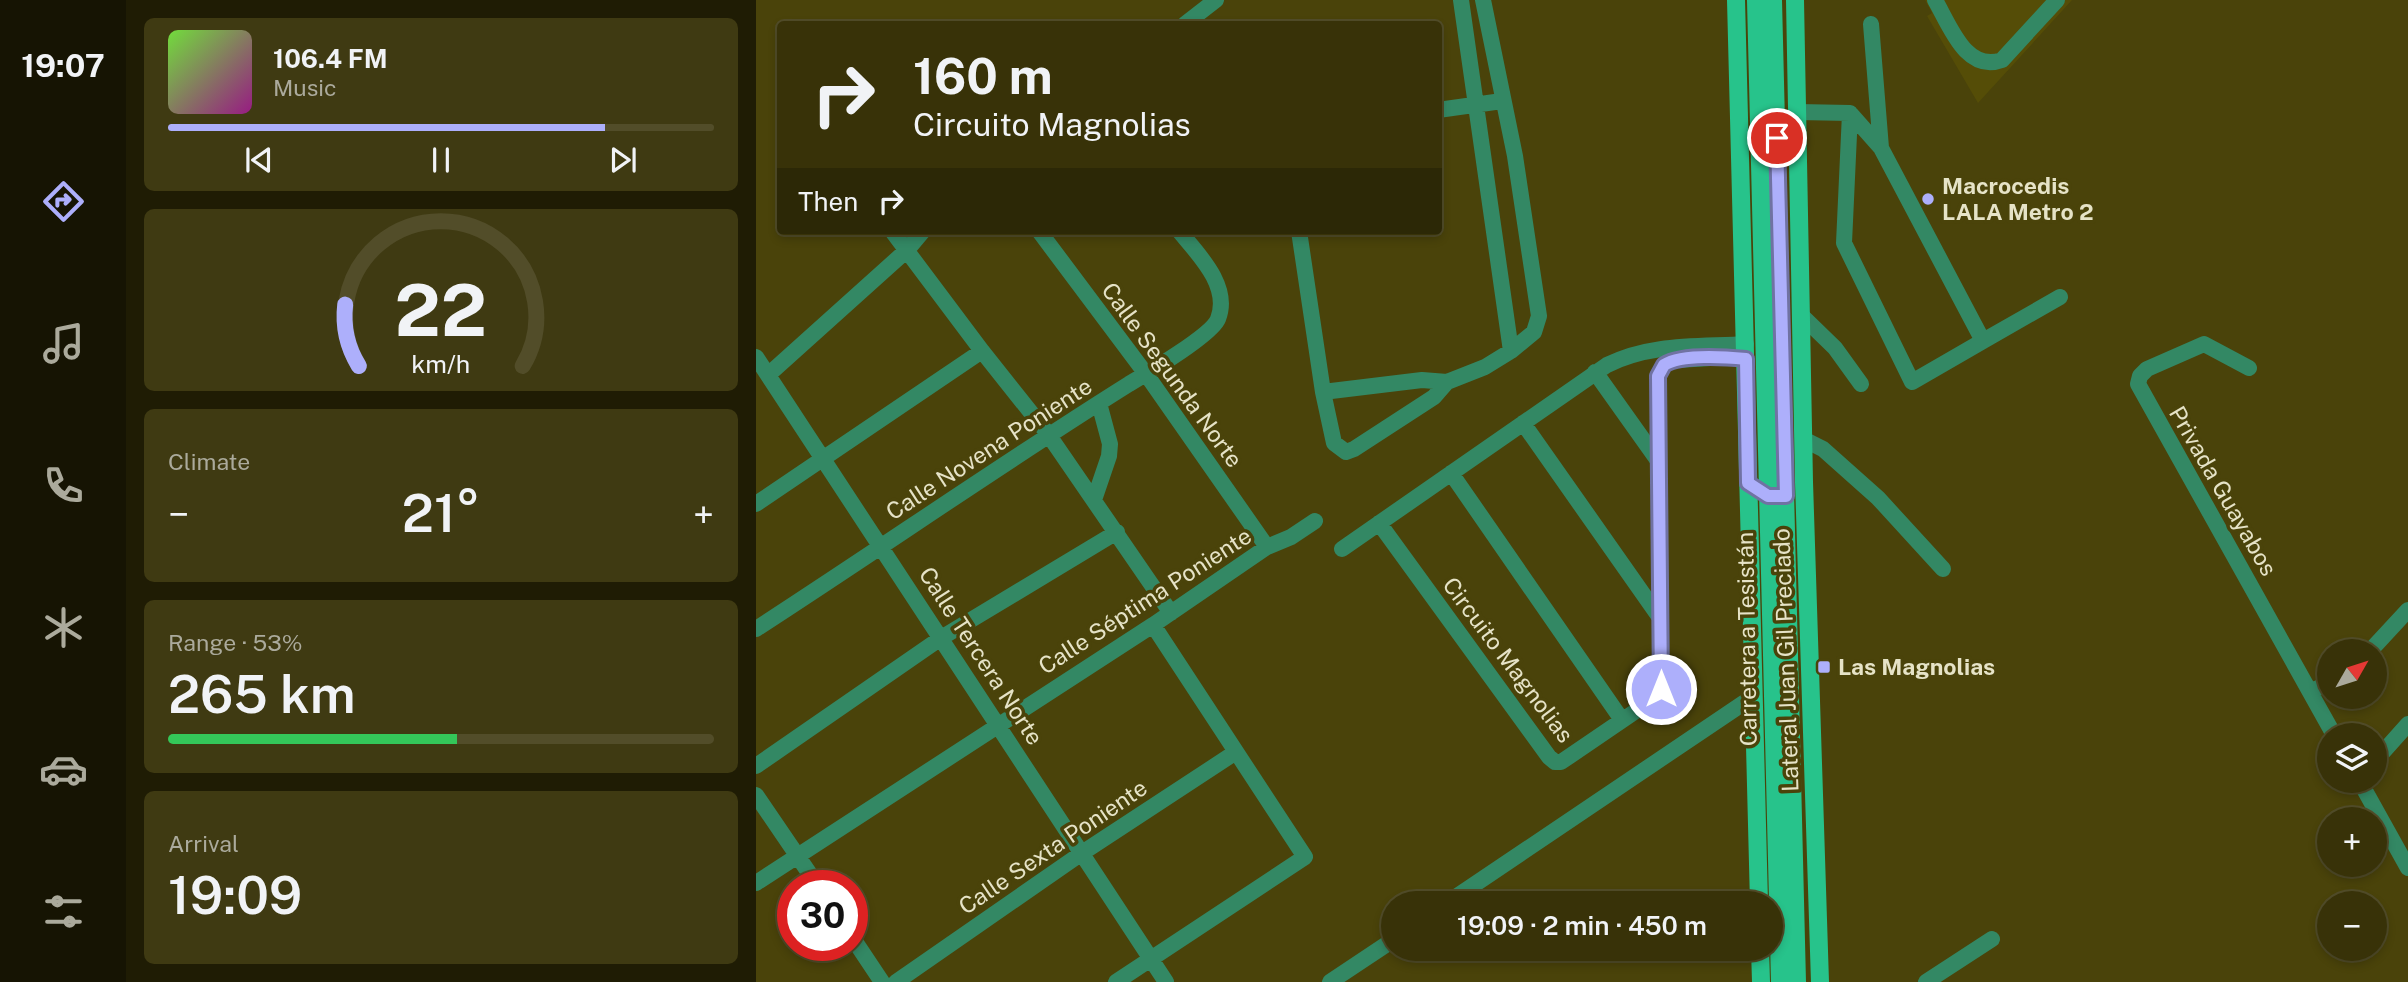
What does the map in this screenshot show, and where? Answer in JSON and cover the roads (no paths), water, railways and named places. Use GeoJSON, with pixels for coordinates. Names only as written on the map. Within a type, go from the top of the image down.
{"type":"FeatureCollection","features":[{"type":"Feature","properties":{"kind":"main road","name":"Lateral Juan Gil Preciado"},"geometry":{"type":"LineString","coordinates":[[1736,0],[1759,891]]}},
{"type":"Feature","properties":{"kind":"main road","name":"Carretera a Tesistán"},"geometry":{"type":"LineString","coordinates":[[1756,0],[1777,496]]}},
{"type":"Feature","properties":{"kind":"main road","name":"Carretera a Tesistán"},"geometry":{"type":"LineString","coordinates":[[1773,0],[1780,982]]}},
{"type":"Feature","properties":{"kind":"main road","name":"Lateral Juan Gil Preciado"},"geometry":{"type":"LineString","coordinates":[[1795,0],[1804,482],[1821,982]]}},
{"type":"Feature","properties":{"kind":"main road"},"geometry":{"type":"LineString","coordinates":[[1748,483],[1777,496],[1804,482]]}},
{"type":"Feature","properties":{"kind":"main road","name":"Carretera a Tesistán"},"geometry":{"type":"LineString","coordinates":[[1777,532],[1797,982]]}},
{"type":"Feature","properties":{"kind":"main road"},"geometry":{"type":"LineString","coordinates":[[1749,544],[1777,532],[1806,543]]}},
{"type":"Feature","properties":{"kind":"main road"},"geometry":{"type":"LineString","coordinates":[[1760,961],[1760,982]]}},
{"type":"Feature","properties":{"kind":"street"},"geometry":{"type":"LineString","coordinates":[[1189,21],[1216,0]]}},
{"type":"Feature","properties":{"kind":"street"},"geometry":{"type":"LineString","coordinates":[[1461,0],[1511,351]]}},
{"type":"Feature","properties":{"kind":"street"},"geometry":{"type":"LineString","coordinates":[[1323,392],[1422,380],[1447,382],[1485,367],[1534,332],[1539,316],[1515,156],[1483,0]]}},
{"type":"Feature","properties":{"kind":"street"},"geometry":{"type":"LineString","coordinates":[[1935,0],[1966,51],[1978,61],[1990,64],[2002,60],[2057,0]]}},
{"type":"Feature","properties":{"kind":"street"},"geometry":{"type":"LineString","coordinates":[[1871,24],[1881,148]]}},
{"type":"Feature","properties":{"kind":"street"},"geometry":{"type":"LineString","coordinates":[[1442,109],[1502,101]]}},
{"type":"Feature","properties":{"kind":"street"},"geometry":{"type":"LineString","coordinates":[[1798,111],[1850,113],[1881,148],[1983,341]]}},
{"type":"Feature","properties":{"kind":"street"},"geometry":{"type":"LineString","coordinates":[[1850,113],[1844,243],[1912,382],[2060,297]]}},
{"type":"Feature","properties":{"kind":"street"},"geometry":{"type":"LineString","coordinates":[[895,235],[1048,434],[1171,613]]}},
{"type":"Feature","properties":{"kind":"street"},"geometry":{"type":"LineString","coordinates":[[768,375],[907,250],[920,235]]}},
{"type":"Feature","properties":{"kind":"street","name":"Calle Segunda Norte"},"geometry":{"type":"LineString","coordinates":[[1042,235],[1146,374],[1267,547]]}},
{"type":"Feature","properties":{"kind":"street","name":"Calle Novena Poniente"},"geometry":{"type":"LineString","coordinates":[[756,629],[1208,331],[1218,321],[1220,291],[1208,267],[1182,235]]}},
{"type":"Feature","properties":{"kind":"street"},"geometry":{"type":"LineString","coordinates":[[1300,235],[1323,392],[1334,443],[1346,452],[1354,449],[1434,397],[1447,382]]}},
{"type":"Feature","properties":{"kind":"street"},"geometry":{"type":"LineString","coordinates":[[1800,314],[1835,348],[1861,384]]}},
{"type":"Feature","properties":{"kind":"street","name":"Privada Guayabos"},"geometry":{"type":"LineString","coordinates":[[2249,368],[2204,344],[2147,369],[2140,376],[2138,384],[2328,723]]}},
{"type":"Feature","properties":{"kind":"street"},"geometry":{"type":"LineString","coordinates":[[1342,549],[1595,372],[1621,358],[1652,349],[1746,352]]}},
{"type":"Feature","properties":{"kind":"street"},"geometry":{"type":"LineString","coordinates":[[756,504],[982,351]]}},
{"type":"Feature","properties":{"kind":"street","name":"Circuito Magnolias"},"geometry":{"type":"LineString","coordinates":[[1379,523],[1549,757],[1555,762],[1562,762],[1655,698],[1661,689],[1658,376],[1664,365],[1677,360],[1727,358],[1746,352]]}},
{"type":"Feature","properties":{"kind":"street","name":"Calle Tercera Norte"},"geometry":{"type":"LineString","coordinates":[[756,356],[1166,982]]}},
{"type":"Feature","properties":{"kind":"street"},"geometry":{"type":"LineString","coordinates":[[1595,372],[1659,462]]}},
{"type":"Feature","properties":{"kind":"street"},"geometry":{"type":"LineString","coordinates":[[1094,500],[1109,456],[1110,444],[1099,403]]}},
{"type":"Feature","properties":{"kind":"street"},"geometry":{"type":"LineString","coordinates":[[1523,423],[1660,619]]}},
{"type":"Feature","properties":{"kind":"street"},"geometry":{"type":"LineString","coordinates":[[1803,439],[1824,449],[1878,498],[1943,569]]}},
{"type":"Feature","properties":{"kind":"street"},"geometry":{"type":"LineString","coordinates":[[1451,473],[1622,720]]}},
{"type":"Feature","properties":{"kind":"street","name":"Calle Séptima Poniente"},"geometry":{"type":"LineString","coordinates":[[756,883],[1153,625],[1267,547],[1291,537],[1315,521]]}},
{"type":"Feature","properties":{"kind":"street"},"geometry":{"type":"LineString","coordinates":[[756,766],[941,638],[1116,532]]}},
{"type":"Feature","properties":{"kind":"street"},"geometry":{"type":"LineString","coordinates":[[2381,639],[2408,610]]}},
{"type":"Feature","properties":{"kind":"street"},"geometry":{"type":"LineString","coordinates":[[1116,982],[1305,857],[1153,625]]}},
{"type":"Feature","properties":{"kind":"street"},"geometry":{"type":"LineString","coordinates":[[2311,692],[2317,689]]}},
{"type":"Feature","properties":{"kind":"street"},"geometry":{"type":"LineString","coordinates":[[1465,891],[1754,696]]}},
{"type":"Feature","properties":{"kind":"street"},"geometry":{"type":"LineString","coordinates":[[2387,747],[2408,723]]}},
{"type":"Feature","properties":{"kind":"street","name":"Calle Sexta Poniente"},"geometry":{"type":"LineString","coordinates":[[896,982],[1082,853],[1236,752]]}},
{"type":"Feature","properties":{"kind":"street"},"geometry":{"type":"LineString","coordinates":[[2366,793],[2408,868]]}},
{"type":"Feature","properties":{"kind":"street"},"geometry":{"type":"LineString","coordinates":[[756,795],[807,870]]}},
{"type":"Feature","properties":{"kind":"street"},"geometry":{"type":"LineString","coordinates":[[1926,982],[1992,939]]}},
{"type":"Feature","properties":{"kind":"street"},"geometry":{"type":"LineString","coordinates":[[1330,982],[1381,948]]}},
{"type":"Feature","properties":{"kind":"street"},"geometry":{"type":"LineString","coordinates":[[868,960],[883,982]]}},
{"type":"Feature","properties":{"kind":"place","name":"Macrocedis LALA Metro 2"},"geometry":{"type":"Point","coordinates":[1928,199]}},
{"type":"Feature","properties":{"kind":"place","name":"Las Magnolias"},"geometry":{"type":"Point","coordinates":[1824,667]}}]}
